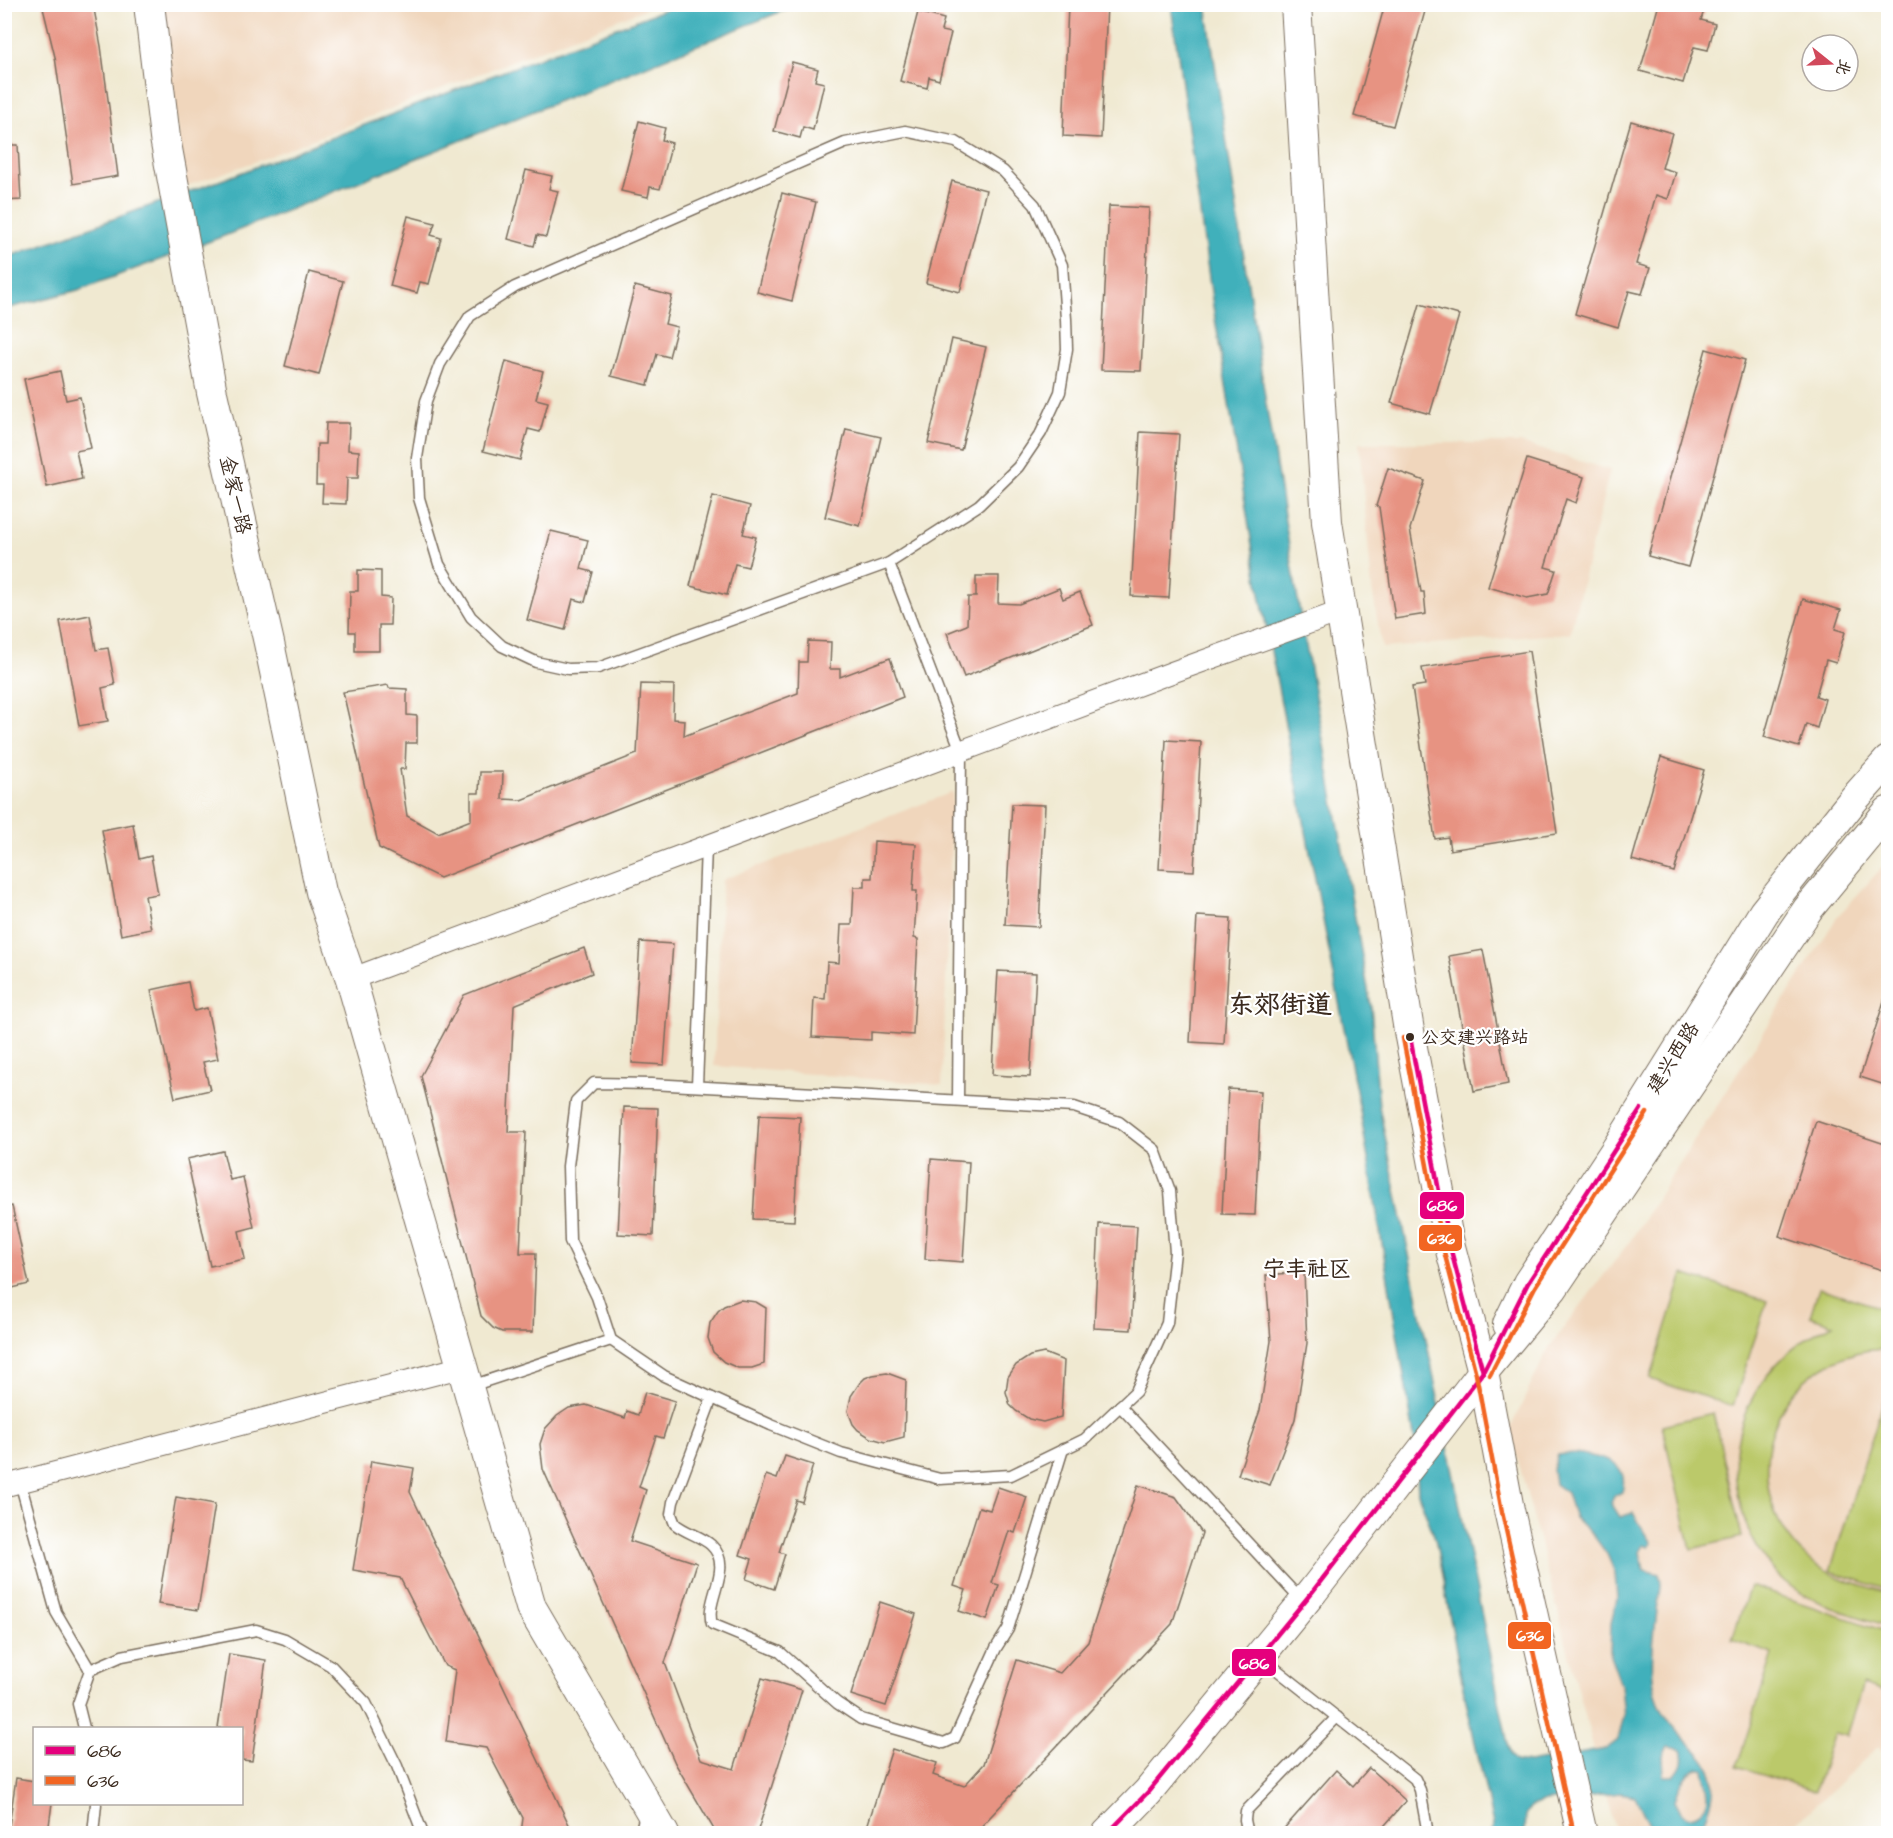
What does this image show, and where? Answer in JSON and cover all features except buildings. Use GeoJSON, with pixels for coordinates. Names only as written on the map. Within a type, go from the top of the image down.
{"type":"FeatureCollection","features":[{"type":"Feature","properties":{"kind":"street","name":"金家一路"},"geometry":{"type":"LineString","coordinates":[[149,4],[165,138],[212,393],[269,643],[321,892],[351,980],[531,1607],[644,1820],[664,1833]]}},
{"type":"Feature","properties":{"kind":"street"},"geometry":{"type":"LineString","coordinates":[[1296,4],[1327,522],[1336,613],[1410,1037],[1476,1382],[1509,1510],[1582,1833]]}},
{"type":"Feature","properties":{"kind":"street"},"geometry":{"type":"LineString","coordinates":[[351,980],[1244,645],[1336,613]]}},
{"type":"Feature","properties":{"kind":"street","name":"建兴西路"},"geometry":{"type":"LineString","coordinates":[[1476,1382],[1528,1283],[1619,1145],[1764,912],[1854,799],[1888,761]]}},
{"type":"Feature","properties":{"kind":"street","name":"建兴西路"},"geometry":{"type":"LineString","coordinates":[[1107,1833],[1148,1791],[1304,1602],[1476,1382],[1552,1289],[1808,909],[1888,812]]}},
{"type":"Feature","properties":{"kind":"street"},"geometry":{"type":"LineString","coordinates":[[12,1484],[465,1377]]}},
{"type":"Feature","properties":{"kind":"lane"},"geometry":{"type":"LineString","coordinates":[[905,131],[956,142],[1003,171],[1035,205],[1062,265],[1067,349],[1060,392],[1041,433],[1018,467],[979,505],[890,563],[598,668],[568,669],[536,662],[502,646],[471,617],[439,564],[419,498],[417,458],[426,401],[440,364],[470,315],[515,286],[846,143],[905,131]]}},
{"type":"Feature","properties":{"kind":"lane"},"geometry":{"type":"LineString","coordinates":[[890,563],[961,751],[958,1100]]}},
{"type":"Feature","properties":{"kind":"lane"},"geometry":{"type":"LineString","coordinates":[[697,1086],[706,847]]}},
{"type":"Feature","properties":{"kind":"lane"},"geometry":{"type":"LineString","coordinates":[[594,1083],[697,1086],[958,1100],[1074,1107],[1119,1122],[1155,1150],[1170,1191],[1175,1252],[1167,1323],[1136,1391],[1085,1438],[1011,1475],[940,1479],[841,1453],[771,1425],[664,1376],[611,1340],[597,1297],[570,1241],[568,1166],[576,1101],[594,1083]]}},
{"type":"Feature","properties":{"kind":"lane"},"geometry":{"type":"LineString","coordinates":[[465,1377],[611,1340]]}},
{"type":"Feature","properties":{"kind":"lane"},"geometry":{"type":"LineString","coordinates":[[712,1398],[673,1502],[672,1514],[675,1524],[710,1544],[716,1551],[722,1566],[710,1616],[712,1624],[780,1652],[837,1703],[861,1719],[944,1743],[956,1738],[996,1648],[1008,1629],[1063,1449]]}},
{"type":"Feature","properties":{"kind":"lane"},"geometry":{"type":"LineString","coordinates":[[1120,1406],[1304,1602]]}},
{"type":"Feature","properties":{"kind":"lane"},"geometry":{"type":"LineString","coordinates":[[12,1484],[56,1612],[90,1670]]}},
{"type":"Feature","properties":{"kind":"lane"},"geometry":{"type":"LineString","coordinates":[[84,1727],[78,1704],[90,1670],[122,1656],[256,1630],[285,1639],[331,1666],[366,1703],[397,1766],[423,1833]]}},
{"type":"Feature","properties":{"kind":"lane"},"geometry":{"type":"LineString","coordinates":[[1259,1656],[1415,1779],[1420,1790],[1428,1833]]}},
{"type":"Feature","properties":{"kind":"lane"},"geometry":{"type":"LineString","coordinates":[[1248,1833],[1245,1820],[1246,1811],[1337,1717]]}},
{"type":"Feature","properties":{"kind":"lane"},"geometry":{"type":"LineString","coordinates":[[93,1833],[96,1805]]}},
{"type":"Feature","properties":{"kind":"shaded area"},"geometry":{"type":"Polygon","coordinates":[[[161,5],[655,5],[265,158],[184,187],[161,5]]]}},
{"type":"Feature","properties":{"kind":"shaded area"},"geometry":{"type":"Polygon","coordinates":[[[1359,443],[1520,443],[1610,470],[1570,633],[1382,648],[1372,588],[1359,443]]]}},
{"type":"Feature","properties":{"kind":"shaded area"},"geometry":{"type":"Polygon","coordinates":[[[953,792],[942,1085],[714,1066],[722,880],[953,792]]]}},
{"type":"Feature","properties":{"kind":"shaded area"},"geometry":{"type":"Polygon","coordinates":[[[1888,861],[1888,1767],[1879,1746],[1786,1833],[1616,1833],[1510,1429],[1549,1347],[1630,1241],[1838,916],[1888,861]]]}},
{"type":"Feature","properties":{"kind":"green space"},"geometry":{"type":"Polygon","coordinates":[[[1683,1274],[1767,1301],[1733,1406],[1650,1379],[1683,1274]]]}},
{"type":"Feature","properties":{"kind":"green space"},"geometry":{"type":"Polygon","coordinates":[[[1819,1288],[1888,1310],[1888,1350],[1861,1352],[1835,1361],[1808,1378],[1788,1400],[1774,1426],[1768,1455],[1768,1484],[1775,1513],[1790,1540],[1812,1562],[1839,1577],[1888,1593],[1888,1626],[1820,1603],[1784,1581],[1757,1547],[1741,1507],[1736,1478],[1736,1450],[1742,1423],[1752,1399],[1767,1376],[1785,1356],[1808,1338],[1833,1324],[1810,1316],[1819,1288]]]}},
{"type":"Feature","properties":{"kind":"green space"},"geometry":{"type":"Polygon","coordinates":[[[1888,1387],[1888,1590],[1830,1571],[1888,1387]]]}},
{"type":"Feature","properties":{"kind":"green space"},"geometry":{"type":"Polygon","coordinates":[[[1713,1413],[1742,1537],[1691,1549],[1662,1425],[1713,1413]]]}},
{"type":"Feature","properties":{"kind":"green space"},"geometry":{"type":"Polygon","coordinates":[[[1750,1586],[1888,1632],[1888,1692],[1863,1684],[1846,1736],[1834,1733],[1815,1791],[1737,1766],[1773,1654],[1732,1640],[1750,1586]]]}},
{"type":"Feature","properties":{"kind":"water"},"geometry":{"type":"Polygon","coordinates":[[[676,5],[797,5],[224,236],[78,290],[5,309],[5,258],[227,178],[676,5]]]}},
{"type":"Feature","properties":{"kind":"water"},"geometry":{"type":"Polygon","coordinates":[[[1171,5],[1206,5],[1299,607],[1371,1006],[1379,1106],[1510,1755],[1515,1761],[1529,1763],[1606,1749],[1618,1740],[1624,1716],[1621,1685],[1610,1655],[1611,1623],[1617,1599],[1615,1573],[1607,1554],[1594,1536],[1575,1518],[1567,1493],[1555,1484],[1553,1469],[1558,1455],[1570,1453],[1611,1462],[1621,1470],[1623,1483],[1622,1492],[1614,1496],[1611,1503],[1620,1517],[1633,1513],[1652,1543],[1649,1547],[1644,1545],[1640,1552],[1644,1570],[1659,1574],[1660,1579],[1661,1588],[1653,1653],[1656,1694],[1665,1715],[1710,1769],[1714,1785],[1711,1805],[1699,1833],[1653,1833],[1635,1796],[1621,1793],[1545,1801],[1531,1806],[1526,1813],[1525,1833],[1492,1833],[1493,1824],[1464,1692],[1435,1538],[1418,1493],[1416,1448],[1360,1111],[1260,594],[1213,306],[1171,5]],[[1668,1746],[1663,1756],[1664,1776],[1674,1776],[1683,1758],[1681,1750],[1668,1746]],[[1697,1768],[1683,1782],[1675,1801],[1681,1812],[1691,1816],[1703,1809],[1708,1793],[1703,1768],[1697,1768]]]}},
{"type":"Feature","properties":{"kind":"transit line","name":"686"},"geometry":{"type":"LineString","coordinates":[[1410,1037],[1448,1239],[1483,1372]]}},
{"type":"Feature","properties":{"kind":"transit line","name":"636"},"geometry":{"type":"LineString","coordinates":[[1403,1038],[1441,1240],[1476,1374],[1502,1512],[1574,1834]]}},
{"type":"Feature","properties":{"kind":"transit line","name":"686"},"geometry":{"type":"LineString","coordinates":[[1107,1834],[1148,1792],[1313,1591],[1483,1372],[1528,1283],[1641,1109]]}},
{"type":"Feature","properties":{"kind":"transit line","name":"636"},"geometry":{"type":"LineString","coordinates":[[1490,1375],[1535,1287],[1647,1113]]}},
{"type":"Feature","properties":{"kind":"place","name":"公交建兴路站"},"geometry":{"type":"Point","coordinates":[1410,1037]}},
{"type":"Feature","properties":{"kind":"district","name":"东郊街道"},"geometry":{"type":"Point","coordinates":[1280,1005]}},
{"type":"Feature","properties":{"kind":"district","name":"宁丰社区"},"geometry":{"type":"Point","coordinates":[1307,1269]}}]}
